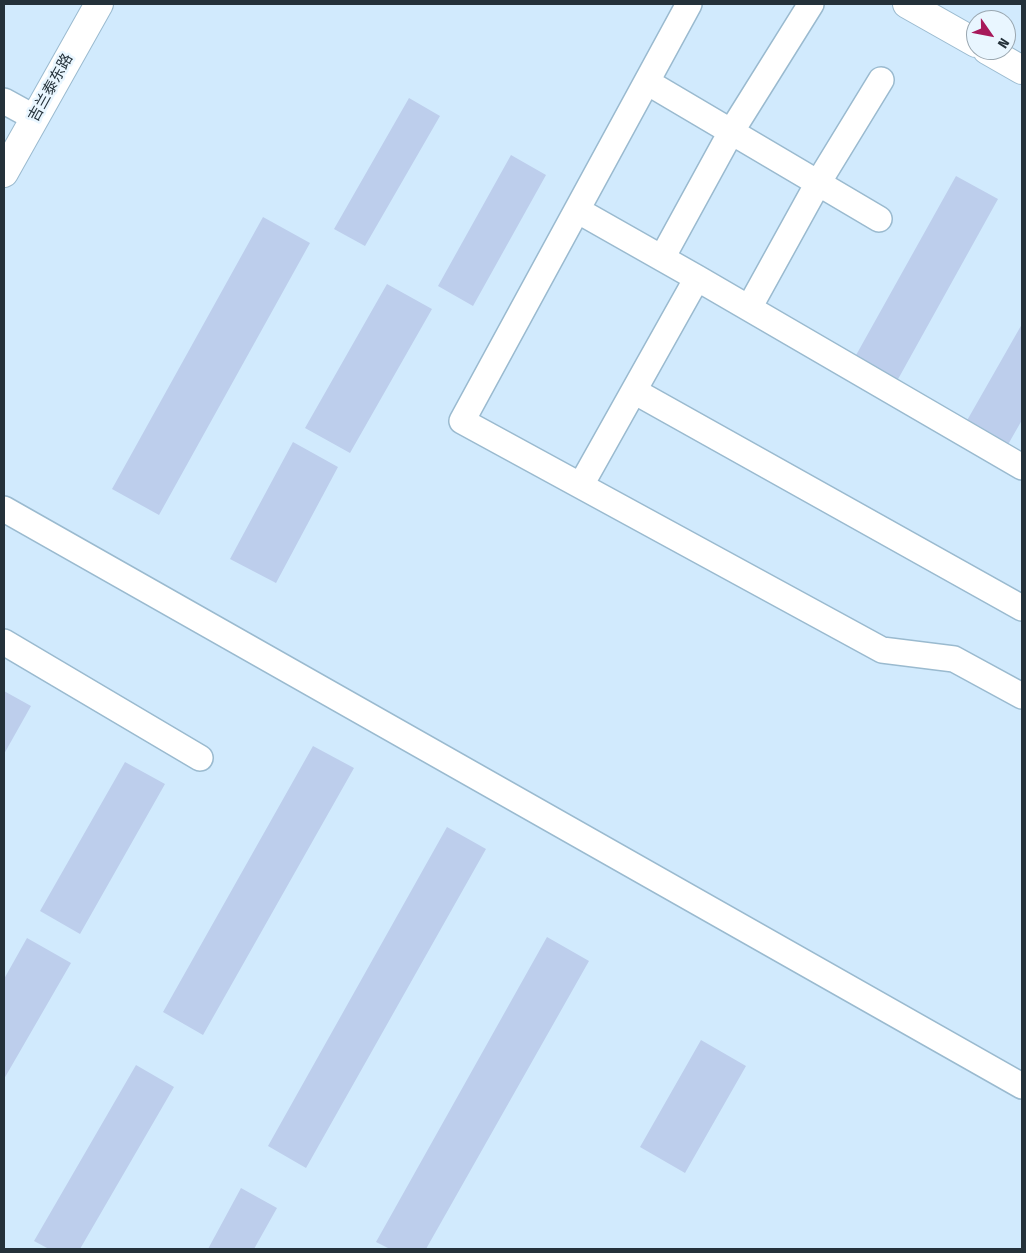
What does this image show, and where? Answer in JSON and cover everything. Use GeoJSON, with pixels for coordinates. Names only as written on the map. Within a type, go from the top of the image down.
{"type":"FeatureCollection","features":[{"type":"Feature","properties":{"kind":"street","name":"吉兰泰东路"},"geometry":{"type":"LineString","coordinates":[[4,173],[99,4]]}},
{"type":"Feature","properties":{"kind":"street"},"geometry":{"type":"LineString","coordinates":[[689,4],[462,421],[882,650],[954,659],[1022,696]]}},
{"type":"Feature","properties":{"kind":"street"},"geometry":{"type":"LineString","coordinates":[[662,258],[731,132],[811,4]]}},
{"type":"Feature","properties":{"kind":"street"},"geometry":{"type":"LineString","coordinates":[[907,4],[966,38]]}},
{"type":"Feature","properties":{"kind":"street"},"geometry":{"type":"LineString","coordinates":[[1004,60],[1022,70]]}},
{"type":"Feature","properties":{"kind":"street"},"geometry":{"type":"LineString","coordinates":[[749,308],[818,183],[881,80]]}},
{"type":"Feature","properties":{"kind":"street"},"geometry":{"type":"LineString","coordinates":[[647,82],[879,219]]}},
{"type":"Feature","properties":{"kind":"street"},"geometry":{"type":"LineString","coordinates":[[4,101],[34,118]]}},
{"type":"Feature","properties":{"kind":"street"},"geometry":{"type":"LineString","coordinates":[[577,210],[1022,467]]}},
{"type":"Feature","properties":{"kind":"street"},"geometry":{"type":"LineString","coordinates":[[581,485],[697,278]]}},
{"type":"Feature","properties":{"kind":"street"},"geometry":{"type":"LineString","coordinates":[[634,391],[1022,608]]}},
{"type":"Feature","properties":{"kind":"street"},"geometry":{"type":"LineString","coordinates":[[4,509],[1022,1086]]}},
{"type":"Feature","properties":{"kind":"street"},"geometry":{"type":"LineString","coordinates":[[4,642],[200,758]]}},
{"type":"Feature","properties":{"kind":"building"},"geometry":{"type":"Polygon","coordinates":[[[409,98],[440,116],[365,246],[334,229],[409,98]]]}},
{"type":"Feature","properties":{"kind":"building"},"geometry":{"type":"Polygon","coordinates":[[[511,155],[546,175],[473,306],[438,286],[511,155]]]}},
{"type":"Feature","properties":{"kind":"building"},"geometry":{"type":"Polygon","coordinates":[[[956,176],[998,199],[897,381],[855,357],[956,176]]]}},
{"type":"Feature","properties":{"kind":"building"},"geometry":{"type":"Polygon","coordinates":[[[263,217],[310,243],[159,515],[112,489],[263,217]]]}},
{"type":"Feature","properties":{"kind":"building"},"geometry":{"type":"Polygon","coordinates":[[[387,284],[432,309],[350,453],[305,428],[387,284]]]}},
{"type":"Feature","properties":{"kind":"building"},"geometry":{"type":"Polygon","coordinates":[[[1022,324],[1022,420],[1006,448],[965,424],[1022,324]]]}},
{"type":"Feature","properties":{"kind":"building"},"geometry":{"type":"Polygon","coordinates":[[[293,442],[338,467],[276,583],[230,559],[293,442]]]}},
{"type":"Feature","properties":{"kind":"building"},"geometry":{"type":"Polygon","coordinates":[[[4,691],[31,706],[4,754],[4,691]]]}},
{"type":"Feature","properties":{"kind":"building"},"geometry":{"type":"Polygon","coordinates":[[[313,746],[354,768],[203,1035],[163,1012],[313,746]]]}},
{"type":"Feature","properties":{"kind":"building"},"geometry":{"type":"Polygon","coordinates":[[[125,762],[165,784],[80,934],[40,911],[125,762]]]}},
{"type":"Feature","properties":{"kind":"building"},"geometry":{"type":"Polygon","coordinates":[[[447,827],[486,849],[306,1168],[268,1146],[447,827]]]}},
{"type":"Feature","properties":{"kind":"building"},"geometry":{"type":"Polygon","coordinates":[[[547,937],[589,961],[426,1249],[390,1249],[376,1242],[547,937]]]}},
{"type":"Feature","properties":{"kind":"building"},"geometry":{"type":"Polygon","coordinates":[[[27,938],[71,963],[4,1079],[4,979],[27,938]]]}},
{"type":"Feature","properties":{"kind":"building"},"geometry":{"type":"Polygon","coordinates":[[[701,1040],[746,1066],[685,1173],[640,1147],[701,1040]]]}},
{"type":"Feature","properties":{"kind":"building"},"geometry":{"type":"Polygon","coordinates":[[[136,1065],[174,1087],[80,1249],[49,1249],[34,1241],[136,1065]]]}},
{"type":"Feature","properties":{"kind":"building"},"geometry":{"type":"Polygon","coordinates":[[[241,1188],[277,1208],[254,1249],[208,1249],[241,1188]]]}}]}
